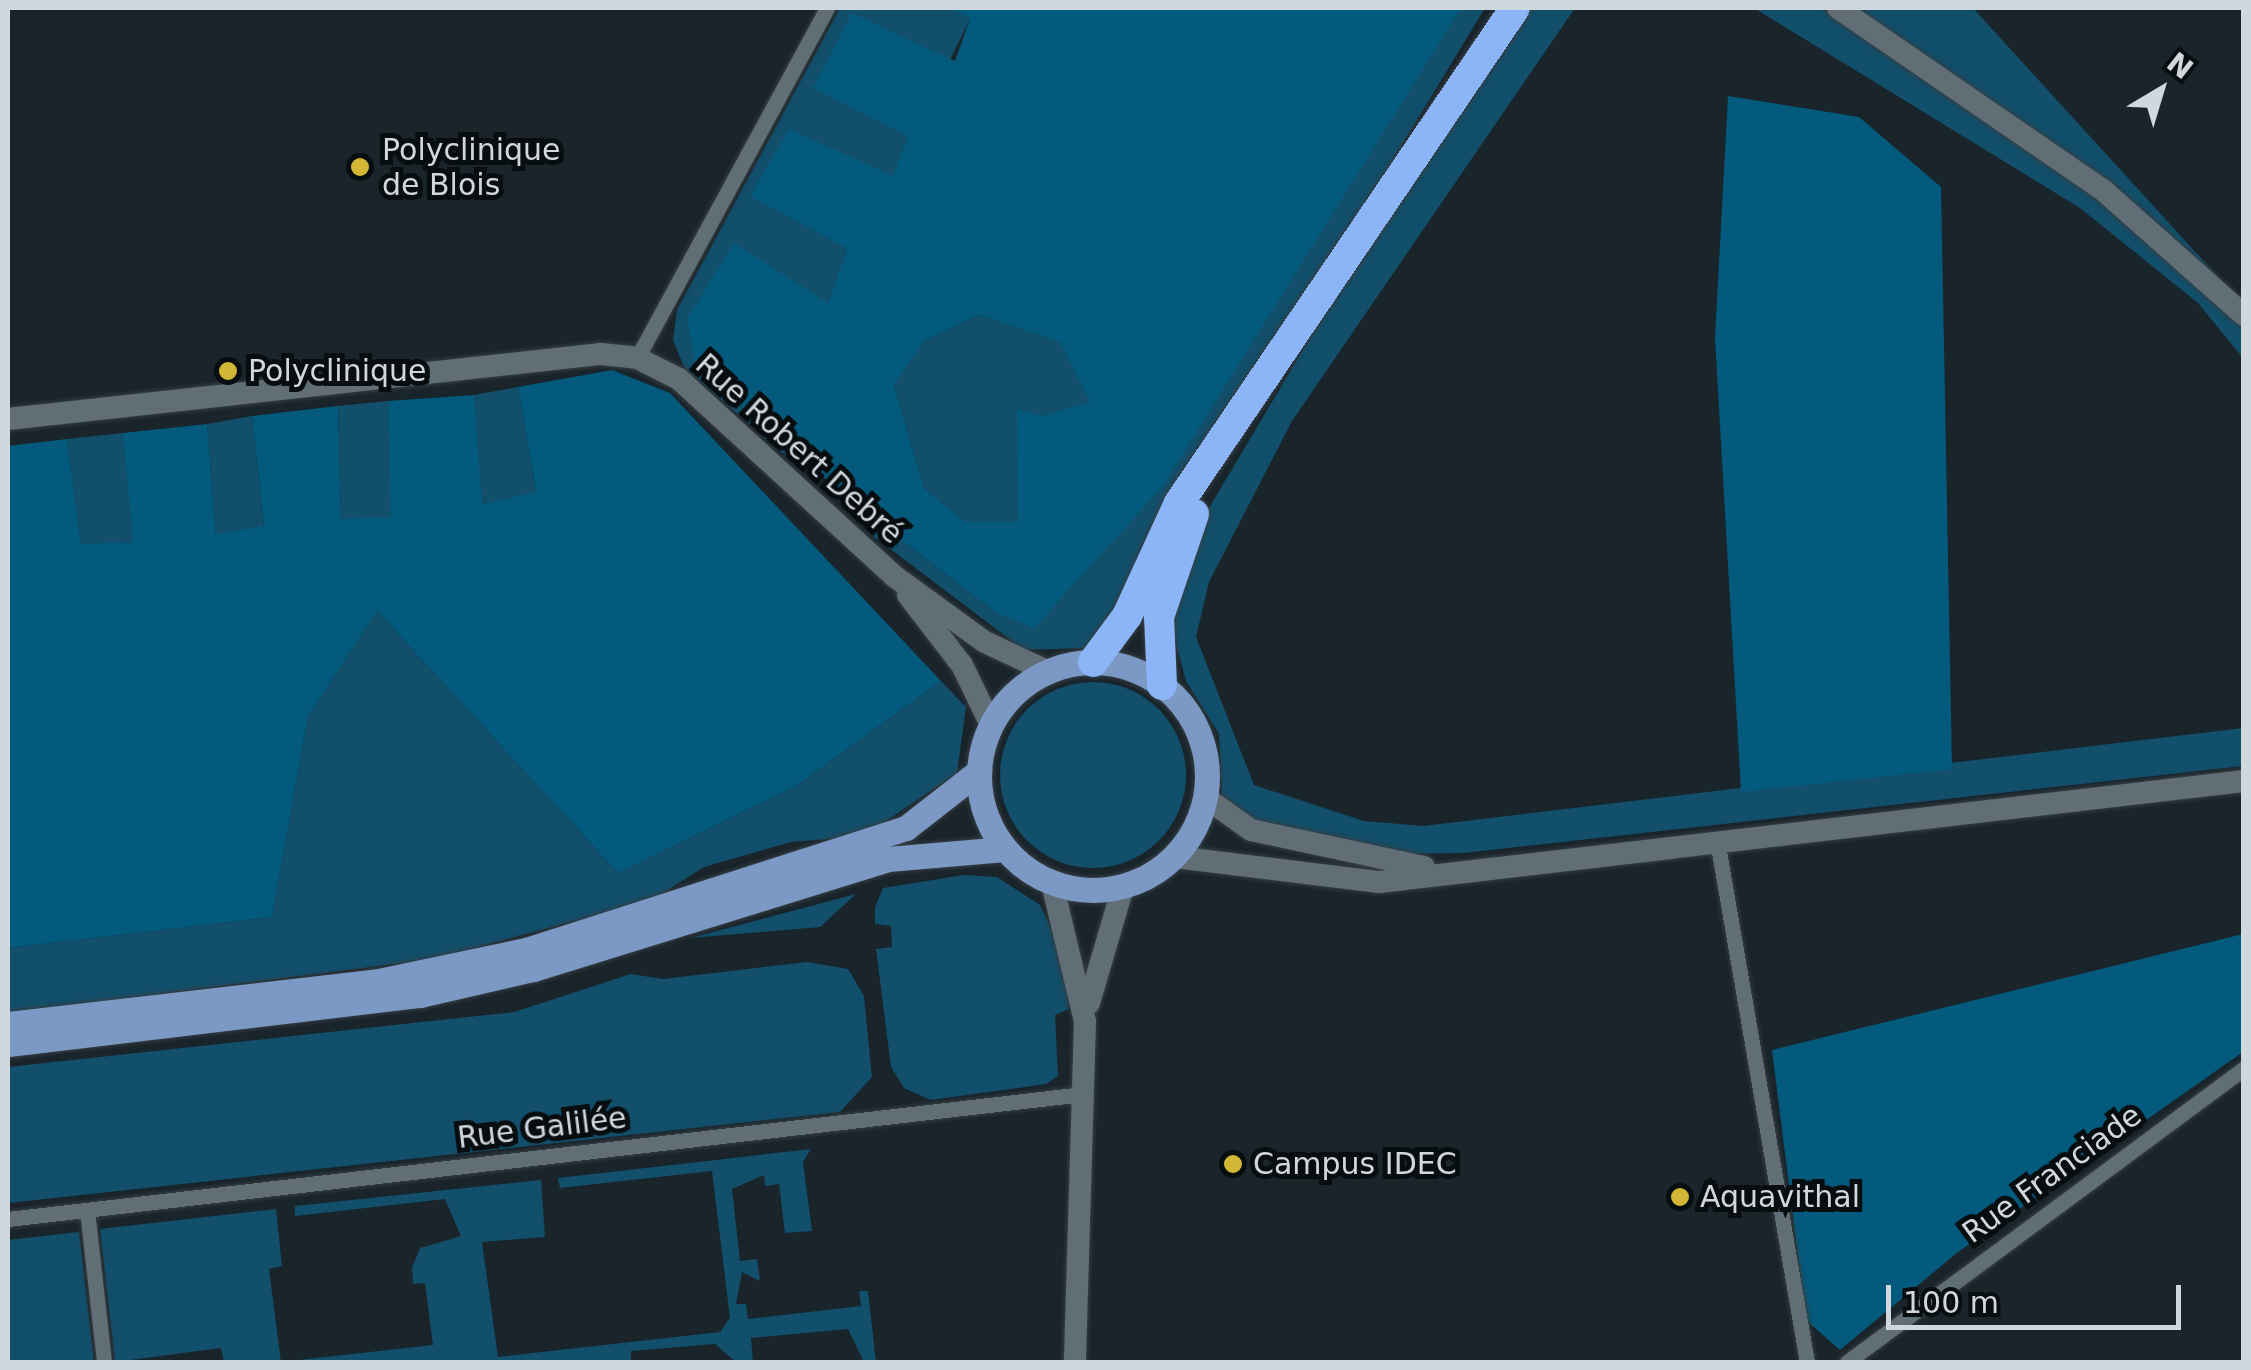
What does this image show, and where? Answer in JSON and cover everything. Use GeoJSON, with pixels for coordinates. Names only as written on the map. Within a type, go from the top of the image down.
{"type":"FeatureCollection","features":[{"type":"Feature","properties":{"kind":"highway"},"geometry":{"type":"LineString","coordinates":[[1093,662],[1222,442],[1515,8]]}},
{"type":"Feature","properties":{"kind":"highway"},"geometry":{"type":"LineString","coordinates":[[1162,684],[1162,605],[1222,442]]}},
{"type":"Feature","properties":{"kind":"main road"},"geometry":{"type":"LineString","coordinates":[[1093,662],[1162,684],[1200,735],[1206,798],[1174,857],[1123,887],[1052,883],[1005,849],[979,771],[990,725],[1047,671],[1093,662]]}},
{"type":"Feature","properties":{"kind":"main road"},"geometry":{"type":"LineString","coordinates":[[8,1024],[379,980],[526,950],[906,828],[979,771]]}},
{"type":"Feature","properties":{"kind":"main road"},"geometry":{"type":"LineString","coordinates":[[8,1044],[420,994],[533,969],[888,859],[1005,849]]}},
{"type":"Feature","properties":{"kind":"street"},"geometry":{"type":"LineString","coordinates":[[638,358],[826,8]]}},
{"type":"Feature","properties":{"kind":"street"},"geometry":{"type":"LineString","coordinates":[[1838,8],[2103,190],[2244,315]]}},
{"type":"Feature","properties":{"kind":"street","name":"Rue Robert Debré"},"geometry":{"type":"LineString","coordinates":[[8,419],[601,354],[638,358],[679,379],[894,576]]}},
{"type":"Feature","properties":{"kind":"street"},"geometry":{"type":"LineString","coordinates":[[894,576],[986,642],[1047,671]]}},
{"type":"Feature","properties":{"kind":"street"},"geometry":{"type":"LineString","coordinates":[[894,576],[962,665],[990,725]]}},
{"type":"Feature","properties":{"kind":"street"},"geometry":{"type":"LineString","coordinates":[[1174,857],[1338,881],[2244,781]]}},
{"type":"Feature","properties":{"kind":"street"},"geometry":{"type":"LineString","coordinates":[[1206,798],[1251,830],[1442,870]]}},
{"type":"Feature","properties":{"kind":"street"},"geometry":{"type":"LineString","coordinates":[[1717,840],[1807,1362]]}},
{"type":"Feature","properties":{"kind":"street"},"geometry":{"type":"LineString","coordinates":[[1052,883],[1085,1021],[1074,1362]]}},
{"type":"Feature","properties":{"kind":"street"},"geometry":{"type":"LineString","coordinates":[[1085,1021],[1123,887]]}},
{"type":"Feature","properties":{"kind":"street","name":"Rue Franciade"},"geometry":{"type":"LineString","coordinates":[[1847,1362],[2244,1068]]}},
{"type":"Feature","properties":{"kind":"street","name":"Rue Galilée"},"geometry":{"type":"LineString","coordinates":[[8,1219],[1084,1094]]}},
{"type":"Feature","properties":{"kind":"street"},"geometry":{"type":"LineString","coordinates":[[87,1210],[104,1362]]}},
{"type":"Feature","properties":{"kind":"shaded area"},"geometry":{"type":"Polygon","coordinates":[[[840,8],[950,8],[970,19],[893,176],[751,196],[847,249],[828,304],[697,370],[809,465],[785,455],[684,367],[673,340],[677,310],[840,8]]]}},
{"type":"Feature","properties":{"kind":"shaded area"},"geometry":{"type":"Polygon","coordinates":[[[950,8],[1461,8],[1162,487],[1034,628],[995,612],[860,508],[697,370],[687,319],[734,243],[828,303],[847,249],[750,196],[789,129],[893,176],[908,136],[813,88],[852,13],[955,61],[970,19],[950,8]],[[979,315],[925,341],[894,384],[924,488],[966,522],[1018,522],[1017,409],[1040,416],[1090,402],[1060,342],[979,315]]]}},
{"type":"Feature","properties":{"kind":"shaded area"},"geometry":{"type":"Polygon","coordinates":[[[1461,8],[1485,8],[1107,630],[1086,648],[1024,650],[873,536],[860,508],[995,612],[1461,8]]]}},
{"type":"Feature","properties":{"kind":"shaded area"},"geometry":{"type":"Polygon","coordinates":[[[1531,8],[1575,8],[1292,421],[1209,582],[1196,637],[1254,785],[1364,821],[1423,826],[2243,728],[2243,766],[1463,853],[1401,854],[1236,816],[1222,794],[1219,734],[1186,681],[1172,628],[1203,518],[1320,321],[1531,8]]]}},
{"type":"Feature","properties":{"kind":"shaded area"},"geometry":{"type":"Polygon","coordinates":[[[1754,8],[1821,8],[2061,169],[2243,327],[2243,358],[2198,303],[2080,208],[1754,8]]]}},
{"type":"Feature","properties":{"kind":"shaded area"},"geometry":{"type":"Polygon","coordinates":[[[1856,8],[1973,8],[2220,279],[1856,8]]]}},
{"type":"Feature","properties":{"kind":"shaded area"},"geometry":{"type":"Polygon","coordinates":[[[1728,96],[1859,117],[1941,187],[1952,769],[1741,792],[1715,338],[1728,96]]]}},
{"type":"Feature","properties":{"kind":"shaded area"},"geometry":{"type":"Polygon","coordinates":[[[979,315],[1060,341],[1091,402],[1040,416],[1018,522],[966,522],[924,488],[894,383],[925,341],[979,315]]]}},
{"type":"Feature","properties":{"kind":"shaded area"},"geometry":{"type":"Polygon","coordinates":[[[612,370],[670,393],[941,681],[795,787],[618,873],[377,611],[308,717],[272,917],[8,948],[8,446],[67,439],[81,544],[133,542],[123,433],[207,424],[216,534],[264,526],[252,416],[338,406],[341,519],[391,517],[388,401],[474,395],[482,504],[536,492],[518,387],[612,370]]]}},
{"type":"Feature","properties":{"kind":"shaded area"},"geometry":{"type":"Polygon","coordinates":[[[518,387],[536,493],[481,504],[474,395],[518,387]]]}},
{"type":"Feature","properties":{"kind":"shaded area"},"geometry":{"type":"Polygon","coordinates":[[[388,401],[392,517],[341,520],[338,406],[388,401]]]}},
{"type":"Feature","properties":{"kind":"shaded area"},"geometry":{"type":"Polygon","coordinates":[[[252,416],[264,527],[216,534],[207,424],[252,416]]]}},
{"type":"Feature","properties":{"kind":"shaded area"},"geometry":{"type":"Polygon","coordinates":[[[123,433],[134,542],[81,545],[67,439],[123,433]]]}},
{"type":"Feature","properties":{"kind":"shaded area"},"geometry":{"type":"Polygon","coordinates":[[[377,611],[618,873],[795,787],[941,681],[966,707],[957,773],[864,836],[791,842],[704,867],[652,900],[433,959],[8,1013],[8,948],[272,917],[308,717],[377,611]]]}},
{"type":"Feature","properties":{"kind":"shaded area"},"geometry":{"type":"Polygon","coordinates":[[[1093,682],[1129,689],[1159,709],[1179,739],[1186,775],[1179,811],[1159,841],[1129,861],[1093,868],[1057,861],[1027,841],[1007,811],[1000,775],[1007,739],[1027,709],[1057,689],[1093,682]]]}},
{"type":"Feature","properties":{"kind":"shaded area"},"geometry":{"type":"Polygon","coordinates":[[[964,875],[997,877],[1040,905],[1062,952],[1069,1009],[1055,1015],[1058,1076],[1046,1084],[931,1100],[904,1088],[891,1067],[876,949],[892,947],[891,926],[875,924],[875,908],[883,888],[964,875]]]}},
{"type":"Feature","properties":{"kind":"shaded area"},"geometry":{"type":"Polygon","coordinates":[[[856,894],[820,927],[690,938],[856,894]]]}},
{"type":"Feature","properties":{"kind":"shaded area"},"geometry":{"type":"Polygon","coordinates":[[[2243,934],[2243,1052],[1958,1252],[1840,1350],[1806,1320],[1772,1050],[2243,934]]]}},
{"type":"Feature","properties":{"kind":"shaded area"},"geometry":{"type":"Polygon","coordinates":[[[807,962],[848,969],[864,996],[872,1077],[840,1112],[8,1203],[8,1067],[514,1012],[631,974],[663,979],[807,962]]]}},
{"type":"Feature","properties":{"kind":"shaded area"},"geometry":{"type":"Polygon","coordinates":[[[811,1149],[803,1162],[812,1231],[785,1233],[779,1184],[765,1186],[764,1175],[732,1189],[740,1261],[757,1259],[760,1281],[742,1272],[736,1304],[746,1304],[748,1319],[861,1306],[859,1291],[868,1291],[876,1362],[864,1362],[848,1329],[751,1338],[753,1362],[736,1362],[715,1344],[631,1351],[631,1362],[281,1362],[433,1345],[425,1283],[413,1284],[412,1268],[420,1248],[461,1236],[445,1199],[295,1216],[295,1206],[541,1180],[545,1237],[482,1242],[498,1357],[720,1332],[730,1318],[712,1171],[560,1188],[558,1178],[811,1149]]]}},
{"type":"Feature","properties":{"kind":"shaded area"},"geometry":{"type":"Polygon","coordinates":[[[276,1209],[282,1266],[269,1269],[281,1362],[224,1362],[221,1348],[115,1362],[100,1229],[276,1209]]]}},
{"type":"Feature","properties":{"kind":"shaded area"},"geometry":{"type":"Polygon","coordinates":[[[79,1232],[94,1362],[8,1362],[8,1240],[79,1232]]]}},
{"type":"Feature","properties":{"kind":"place","name":"Polyclinique de Blois"},"geometry":{"type":"Point","coordinates":[360,167]}},
{"type":"Feature","properties":{"kind":"place","name":"Polyclinique"},"geometry":{"type":"Point","coordinates":[228,371]}},
{"type":"Feature","properties":{"kind":"place","name":"Campus IDEC"},"geometry":{"type":"Point","coordinates":[1233,1164]}},
{"type":"Feature","properties":{"kind":"place","name":"Aquavithal"},"geometry":{"type":"Point","coordinates":[1680,1197]}}]}
